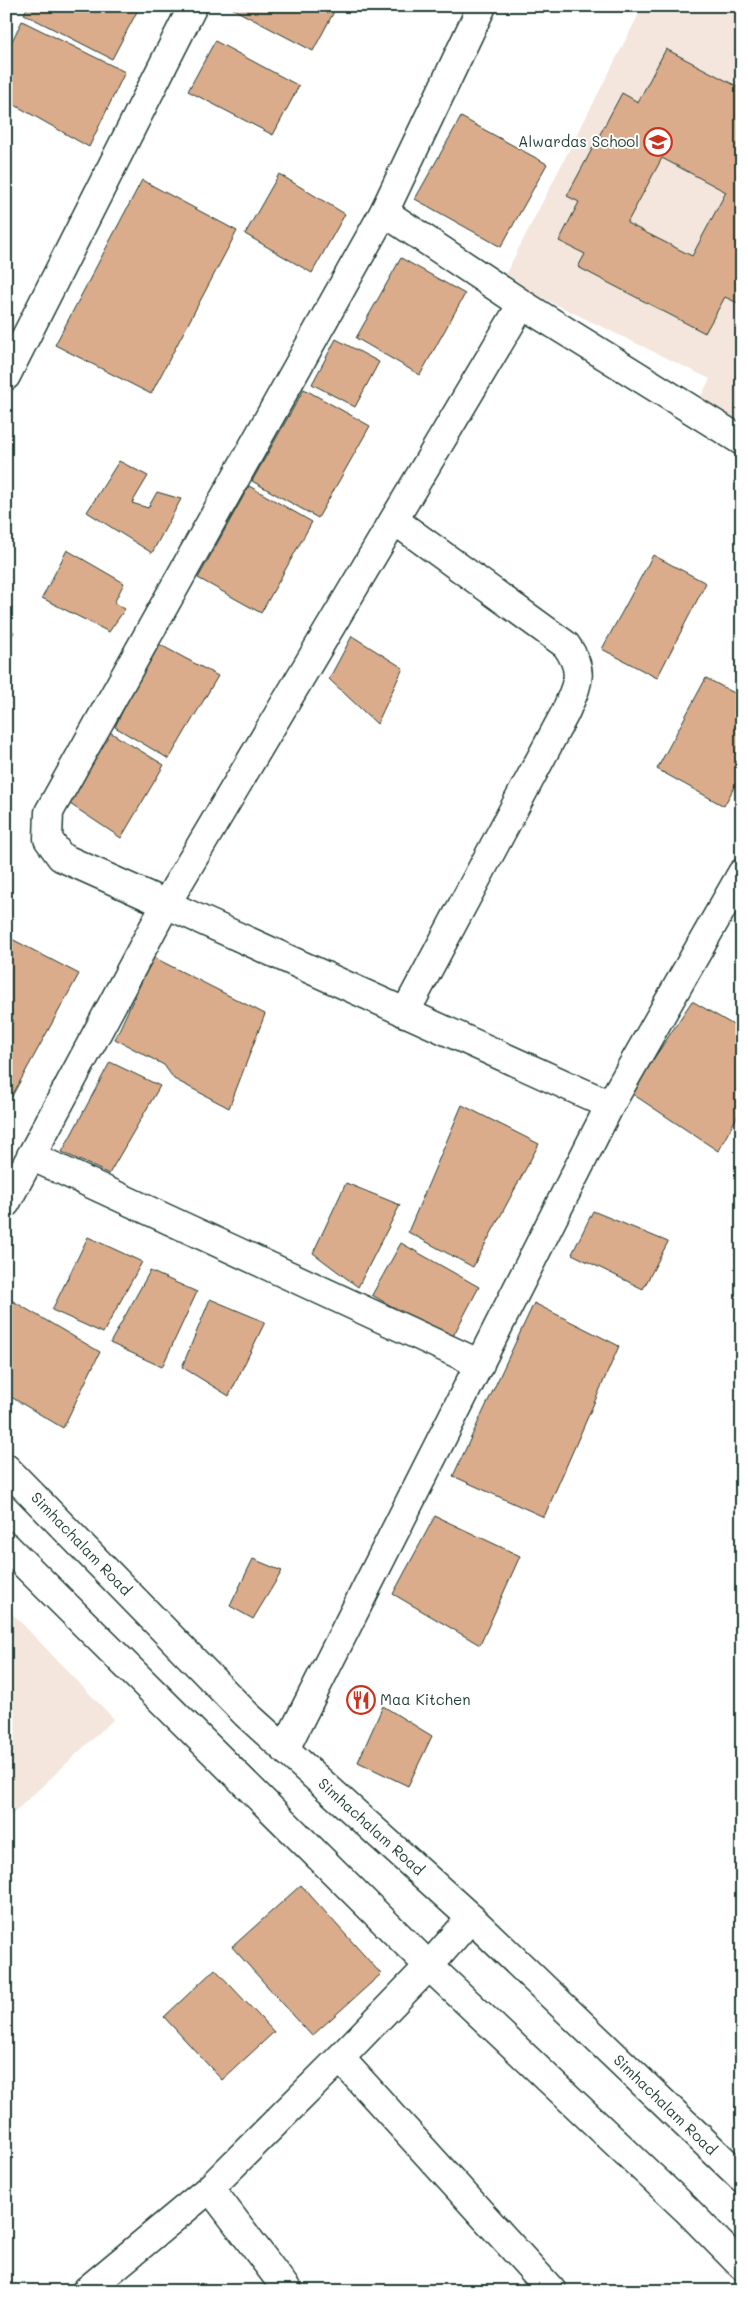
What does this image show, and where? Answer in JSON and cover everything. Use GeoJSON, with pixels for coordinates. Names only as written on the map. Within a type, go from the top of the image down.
{"type":"FeatureCollection","features":[{"type":"Feature","properties":{"kind":"street"},"geometry":{"type":"LineString","coordinates":[[6,376],[192,6]]}},
{"type":"Feature","properties":{"kind":"street"},"geometry":{"type":"LineString","coordinates":[[482,6],[384,212],[48,812],[48,839],[61,857],[610,1105]]}},
{"type":"Feature","properties":{"kind":"street"},"geometry":{"type":"LineString","coordinates":[[384,212],[522,304],[742,441]]}},
{"type":"Feature","properties":{"kind":"street"},"geometry":{"type":"LineString","coordinates":[[6,1203],[166,904],[522,304]]}},
{"type":"Feature","properties":{"kind":"street"},"geometry":{"type":"LineString","coordinates":[[394,520],[566,645],[577,661],[578,668],[578,682],[566,713],[406,1013]]}},
{"type":"Feature","properties":{"kind":"street"},"geometry":{"type":"LineString","coordinates":[[285,1749],[610,1105],[742,873]]}},
{"type":"Feature","properties":{"kind":"street"},"geometry":{"type":"LineString","coordinates":[[31,1156],[480,1364]]}},
{"type":"Feature","properties":{"kind":"street","name":"Simhachalam Road"},"geometry":{"type":"LineString","coordinates":[[6,1468],[246,1714],[471,1918],[742,2178]]}},
{"type":"Feature","properties":{"kind":"street"},"geometry":{"type":"LineString","coordinates":[[6,1546],[429,1966],[686,2209],[742,2266]]}},
{"type":"Feature","properties":{"kind":"street"},"geometry":{"type":"LineString","coordinates":[[86,2291],[210,2188],[429,1966],[471,1918]]}},
{"type":"Feature","properties":{"kind":"street"},"geometry":{"type":"LineString","coordinates":[[340,2058],[552,2291]]}},
{"type":"Feature","properties":{"kind":"street"},"geometry":{"type":"LineString","coordinates":[[210,2188],[288,2291]]}},
{"type":"Feature","properties":{"kind":"shaded area","name":"Alwardas School"},"geometry":{"type":"Polygon","coordinates":[[[643,6],[742,6],[742,441],[691,415],[710,379],[503,279],[643,6]]]}},
{"type":"Feature","properties":{"kind":"shaded area"},"geometry":{"type":"Polygon","coordinates":[[[6,1607],[114,1719],[6,1820],[6,1607]]]}},
{"type":"Feature","properties":{"kind":"building"},"geometry":{"type":"Polygon","coordinates":[[[28,6],[140,6],[112,59],[24,14],[28,6]]]}},
{"type":"Feature","properties":{"kind":"building"},"geometry":{"type":"Polygon","coordinates":[[[235,6],[337,6],[313,51],[233,9],[235,6]]]}},
{"type":"Feature","properties":{"kind":"building"},"geometry":{"type":"Polygon","coordinates":[[[22,21],[125,72],[89,147],[6,100],[6,53],[22,21]]]}},
{"type":"Feature","properties":{"kind":"building"},"geometry":{"type":"Polygon","coordinates":[[[215,41],[299,86],[273,135],[188,91],[215,41]]]}},
{"type":"Feature","properties":{"kind":"building"},"geometry":{"type":"Polygon","coordinates":[[[666,49],[742,89],[742,305],[725,297],[705,333],[578,267],[585,254],[559,241],[579,202],[567,196],[622,93],[638,102],[666,49]],[[662,158],[627,223],[692,256],[726,192],[662,158]]]}},
{"type":"Feature","properties":{"kind":"building"},"geometry":{"type":"Polygon","coordinates":[[[461,117],[547,164],[501,247],[415,199],[461,117]]]}},
{"type":"Feature","properties":{"kind":"building"},"geometry":{"type":"Polygon","coordinates":[[[279,174],[345,214],[312,273],[245,234],[279,174]]]}},
{"type":"Feature","properties":{"kind":"building"},"geometry":{"type":"Polygon","coordinates":[[[142,180],[237,231],[151,394],[55,345],[142,180]]]}},
{"type":"Feature","properties":{"kind":"building"},"geometry":{"type":"Polygon","coordinates":[[[401,258],[465,294],[420,375],[356,338],[401,258]]]}},
{"type":"Feature","properties":{"kind":"building"},"geometry":{"type":"Polygon","coordinates":[[[336,339],[379,362],[355,407],[312,384],[336,339]]]}},
{"type":"Feature","properties":{"kind":"building"},"geometry":{"type":"Polygon","coordinates":[[[304,389],[370,426],[318,518],[252,481],[304,389]]]}},
{"type":"Feature","properties":{"kind":"building"},"geometry":{"type":"Polygon","coordinates":[[[119,461],[148,476],[132,503],[148,508],[157,492],[181,499],[152,553],[87,512],[119,461]]]}},
{"type":"Feature","properties":{"kind":"building"},"geometry":{"type":"Polygon","coordinates":[[[249,486],[312,522],[261,613],[198,578],[249,486]]]}},
{"type":"Feature","properties":{"kind":"building"},"geometry":{"type":"Polygon","coordinates":[[[67,550],[124,583],[114,603],[125,609],[109,632],[42,598],[67,550]]]}},
{"type":"Feature","properties":{"kind":"building"},"geometry":{"type":"Polygon","coordinates":[[[653,555],[706,583],[657,678],[602,649],[653,555]]]}},
{"type":"Feature","properties":{"kind":"building"},"geometry":{"type":"Polygon","coordinates":[[[6,628],[14,632],[6,647],[6,628]]]}},
{"type":"Feature","properties":{"kind":"building"},"geometry":{"type":"Polygon","coordinates":[[[352,636],[403,668],[377,724],[329,679],[352,636]]]}},
{"type":"Feature","properties":{"kind":"building"},"geometry":{"type":"Polygon","coordinates":[[[155,642],[218,676],[169,759],[115,727],[155,642]]]}},
{"type":"Feature","properties":{"kind":"building"},"geometry":{"type":"Polygon","coordinates":[[[706,678],[742,697],[742,773],[724,806],[657,769],[706,678]]]}},
{"type":"Feature","properties":{"kind":"building"},"geometry":{"type":"Polygon","coordinates":[[[108,731],[164,765],[121,838],[67,802],[108,731]]]}},
{"type":"Feature","properties":{"kind":"building"},"geometry":{"type":"Polygon","coordinates":[[[6,936],[79,974],[6,1107],[6,936]]]}},
{"type":"Feature","properties":{"kind":"building"},"geometry":{"type":"Polygon","coordinates":[[[153,957],[265,1014],[229,1108],[174,1079],[164,1065],[115,1039],[153,957]]]}},
{"type":"Feature","properties":{"kind":"building"},"geometry":{"type":"Polygon","coordinates":[[[692,1001],[742,1030],[742,1108],[718,1151],[631,1093],[692,1001]]]}},
{"type":"Feature","properties":{"kind":"building"},"geometry":{"type":"Polygon","coordinates":[[[110,1062],[160,1086],[109,1174],[62,1152],[110,1062]]]}},
{"type":"Feature","properties":{"kind":"building"},"geometry":{"type":"Polygon","coordinates":[[[462,1105],[539,1144],[473,1267],[408,1232],[462,1105]]]}},
{"type":"Feature","properties":{"kind":"building"},"geometry":{"type":"Polygon","coordinates":[[[346,1183],[400,1205],[358,1287],[313,1253],[346,1183]]]}},
{"type":"Feature","properties":{"kind":"building"},"geometry":{"type":"Polygon","coordinates":[[[593,1211],[668,1242],[643,1289],[572,1254],[593,1211]]]}},
{"type":"Feature","properties":{"kind":"building"},"geometry":{"type":"Polygon","coordinates":[[[88,1237],[142,1262],[103,1333],[52,1310],[88,1237]]]}},
{"type":"Feature","properties":{"kind":"building"},"geometry":{"type":"Polygon","coordinates":[[[401,1243],[479,1287],[451,1340],[372,1295],[401,1243]]]}},
{"type":"Feature","properties":{"kind":"building"},"geometry":{"type":"Polygon","coordinates":[[[150,1271],[197,1292],[162,1367],[110,1343],[150,1271]]]}},
{"type":"Feature","properties":{"kind":"building"},"geometry":{"type":"Polygon","coordinates":[[[6,1297],[100,1352],[63,1428],[6,1394],[6,1297]]]}},
{"type":"Feature","properties":{"kind":"building"},"geometry":{"type":"Polygon","coordinates":[[[210,1299],[265,1322],[229,1396],[182,1367],[210,1299]]]}},
{"type":"Feature","properties":{"kind":"building"},"geometry":{"type":"Polygon","coordinates":[[[534,1303],[619,1346],[544,1517],[453,1476],[534,1303]]]}},
{"type":"Feature","properties":{"kind":"building"},"geometry":{"type":"Polygon","coordinates":[[[435,1516],[520,1556],[480,1645],[393,1594],[435,1516]]]}},
{"type":"Feature","properties":{"kind":"building"},"geometry":{"type":"Polygon","coordinates":[[[253,1559],[282,1571],[253,1619],[230,1606],[253,1559]]]}},
{"type":"Feature","properties":{"kind":"building"},"geometry":{"type":"Polygon","coordinates":[[[383,1706],[432,1736],[408,1786],[358,1762],[383,1706]]]}},
{"type":"Feature","properties":{"kind":"building"},"geometry":{"type":"Polygon","coordinates":[[[301,1885],[381,1974],[312,2036],[232,1947],[301,1885]]]}},
{"type":"Feature","properties":{"kind":"building"},"geometry":{"type":"Polygon","coordinates":[[[215,1969],[274,2032],[222,2080],[164,2017],[215,1969]]]}},
{"type":"Feature","properties":{"kind":"place","name":"Alwardas School"},"geometry":{"type":"Point","coordinates":[658,142]}},
{"type":"Feature","properties":{"kind":"place","name":"Maa Kitchen"},"geometry":{"type":"Point","coordinates":[361,1700]}}]}
